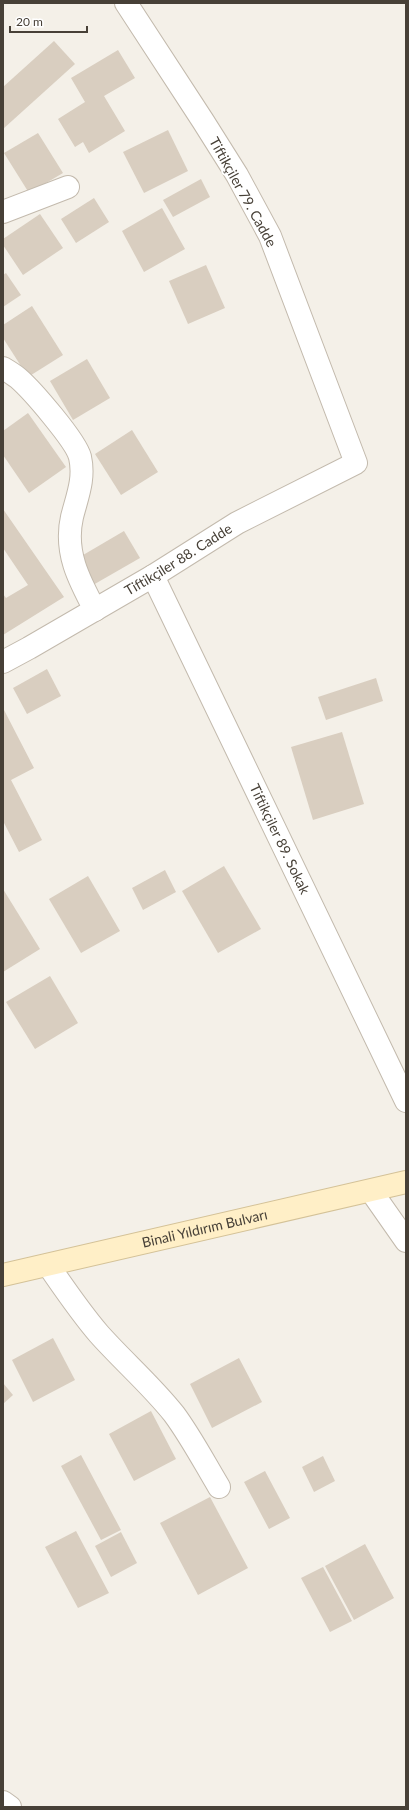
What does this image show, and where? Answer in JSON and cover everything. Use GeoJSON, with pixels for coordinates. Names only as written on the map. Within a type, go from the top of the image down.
{"type":"FeatureCollection","features":[{"type":"Feature","properties":{"kind":"main road","name":"Binali Yıldırım Bulvarı"},"geometry":{"type":"LineString","coordinates":[[6,1272],[48,1265],[406,1182]]}},
{"type":"Feature","properties":{"kind":"street","name":"Tiftikçiler 79. Cadde"},"geometry":{"type":"LineString","coordinates":[[126,3],[211,133],[270,236],[356,463]]}},
{"type":"Feature","properties":{"kind":"street"},"geometry":{"type":"LineString","coordinates":[[3,212],[68,187]]}},
{"type":"Feature","properties":{"kind":"street"},"geometry":{"type":"LineString","coordinates":[[3,368],[18,378],[63,429],[80,457],[79,497],[72,517],[69,537],[70,551],[80,582],[94,610]]}},
{"type":"Feature","properties":{"kind":"street","name":"Tiftikçiler 88. Cadde"},"geometry":{"type":"LineString","coordinates":[[3,662],[30,648],[153,576],[237,522],[356,463]]}},
{"type":"Feature","properties":{"kind":"street","name":"Tiftikçiler 89. Sokak"},"geometry":{"type":"LineString","coordinates":[[153,576],[406,1101]]}},
{"type":"Feature","properties":{"kind":"street"},"geometry":{"type":"LineString","coordinates":[[371,1191],[406,1241]]}},
{"type":"Feature","properties":{"kind":"street"},"geometry":{"type":"LineString","coordinates":[[48,1265],[83,1316],[140,1375],[173,1414],[191,1438],[218,1487]]}},
{"type":"Feature","properties":{"kind":"street"},"geometry":{"type":"LineString","coordinates":[[3,1802],[10,1807]]}},
{"type":"Feature","properties":{"kind":"building"},"geometry":{"type":"Polygon","coordinates":[[[54,41],[75,64],[3,129],[3,87],[54,41]]]}},
{"type":"Feature","properties":{"kind":"building"},"geometry":{"type":"Polygon","coordinates":[[[118,50],[135,78],[104,96],[125,131],[89,153],[83,142],[75,147],[58,119],[85,102],[71,78],[118,50]]]}},
{"type":"Feature","properties":{"kind":"building"},"geometry":{"type":"Polygon","coordinates":[[[168,130],[188,171],[144,193],[123,152],[168,130]]]}},
{"type":"Feature","properties":{"kind":"building"},"geometry":{"type":"Polygon","coordinates":[[[38,133],[63,173],[29,193],[4,153],[38,133]]]}},
{"type":"Feature","properties":{"kind":"building"},"geometry":{"type":"Polygon","coordinates":[[[201,179],[210,197],[173,217],[163,200],[201,179]]]}},
{"type":"Feature","properties":{"kind":"building"},"geometry":{"type":"Polygon","coordinates":[[[94,198],[109,222],[76,243],[61,219],[94,198]]]}},
{"type":"Feature","properties":{"kind":"building"},"geometry":{"type":"Polygon","coordinates":[[[162,208],[185,249],[144,272],[122,231],[162,208]]]}},
{"type":"Feature","properties":{"kind":"building"},"geometry":{"type":"Polygon","coordinates":[[[40,214],[63,248],[23,275],[3,245],[3,239],[40,214]]]}},
{"type":"Feature","properties":{"kind":"building"},"geometry":{"type":"Polygon","coordinates":[[[206,265],[225,308],[188,324],[169,281],[206,265]]]}},
{"type":"Feature","properties":{"kind":"building"},"geometry":{"type":"Polygon","coordinates":[[[6,273],[21,295],[3,307],[3,275],[6,273]]]}},
{"type":"Feature","properties":{"kind":"building"},"geometry":{"type":"Polygon","coordinates":[[[32,306],[63,355],[28,377],[3,338],[3,325],[32,306]]]}},
{"type":"Feature","properties":{"kind":"building"},"geometry":{"type":"Polygon","coordinates":[[[87,359],[110,398],[73,420],[50,381],[87,359]]]}},
{"type":"Feature","properties":{"kind":"building"},"geometry":{"type":"Polygon","coordinates":[[[28,413],[66,467],[29,493],[3,455],[3,431],[28,413]]]}},
{"type":"Feature","properties":{"kind":"building"},"geometry":{"type":"Polygon","coordinates":[[[132,430],[158,472],[121,495],[95,454],[132,430]]]}},
{"type":"Feature","properties":{"kind":"building"},"geometry":{"type":"Polygon","coordinates":[[[3,509],[64,597],[3,635],[3,594],[6,598],[28,585],[3,548],[3,509]]]}},
{"type":"Feature","properties":{"kind":"building"},"geometry":{"type":"Polygon","coordinates":[[[124,531],[140,558],[93,585],[78,558],[124,531]]]}},
{"type":"Feature","properties":{"kind":"building"},"geometry":{"type":"Polygon","coordinates":[[[47,669],[61,696],[27,714],[13,688],[47,669]]]}},
{"type":"Feature","properties":{"kind":"building"},"geometry":{"type":"Polygon","coordinates":[[[376,678],[383,701],[326,720],[318,697],[376,678]]]}},
{"type":"Feature","properties":{"kind":"building"},"geometry":{"type":"Polygon","coordinates":[[[3,708],[34,768],[11,780],[42,840],[19,852],[3,821],[3,708]]]}},
{"type":"Feature","properties":{"kind":"building"},"geometry":{"type":"Polygon","coordinates":[[[342,732],[364,804],[313,820],[291,747],[342,732]]]}},
{"type":"Feature","properties":{"kind":"building"},"geometry":{"type":"Polygon","coordinates":[[[224,866],[261,929],[218,953],[182,891],[224,866]]]}},
{"type":"Feature","properties":{"kind":"building"},"geometry":{"type":"Polygon","coordinates":[[[165,870],[176,892],[143,910],[132,888],[165,870]]]}},
{"type":"Feature","properties":{"kind":"building"},"geometry":{"type":"Polygon","coordinates":[[[88,876],[120,931],[81,953],[49,899],[88,876]]]}},
{"type":"Feature","properties":{"kind":"building"},"geometry":{"type":"Polygon","coordinates":[[[3,889],[40,949],[3,972],[3,889]]]}},
{"type":"Feature","properties":{"kind":"building"},"geometry":{"type":"Polygon","coordinates":[[[50,976],[78,1023],[35,1049],[6,1002],[50,976]]]}},
{"type":"Feature","properties":{"kind":"building"},"geometry":{"type":"Polygon","coordinates":[[[53,1338],[75,1380],[33,1402],[12,1360],[53,1338]]]}},
{"type":"Feature","properties":{"kind":"building"},"geometry":{"type":"Polygon","coordinates":[[[239,1358],[262,1402],[212,1428],[190,1384],[239,1358]]]}},
{"type":"Feature","properties":{"kind":"building"},"geometry":{"type":"Polygon","coordinates":[[[3,1383],[13,1395],[3,1404],[3,1383]]]}},
{"type":"Feature","properties":{"kind":"building"},"geometry":{"type":"Polygon","coordinates":[[[151,1411],[176,1459],[134,1481],[109,1434],[151,1411]]]}},
{"type":"Feature","properties":{"kind":"building"},"geometry":{"type":"Polygon","coordinates":[[[81,1455],[121,1530],[101,1540],[61,1466],[81,1455]]]}},
{"type":"Feature","properties":{"kind":"building"},"geometry":{"type":"Polygon","coordinates":[[[323,1456],[335,1481],[314,1492],[302,1467],[323,1456]]]}},
{"type":"Feature","properties":{"kind":"building"},"geometry":{"type":"Polygon","coordinates":[[[265,1471],[290,1518],[269,1529],[244,1482],[265,1471]]]}},
{"type":"Feature","properties":{"kind":"building"},"geometry":{"type":"Polygon","coordinates":[[[210,1497],[248,1568],[198,1595],[160,1523],[210,1497]]]}},
{"type":"Feature","properties":{"kind":"building"},"geometry":{"type":"Polygon","coordinates":[[[76,1531],[109,1593],[78,1608],[45,1547],[76,1531]]]}},
{"type":"Feature","properties":{"kind":"building"},"geometry":{"type":"Polygon","coordinates":[[[121,1532],[137,1563],[111,1577],[95,1546],[121,1532]]]}},
{"type":"Feature","properties":{"kind":"building"},"geometry":{"type":"Polygon","coordinates":[[[365,1544],[394,1598],[354,1620],[325,1566],[365,1544]]]}},
{"type":"Feature","properties":{"kind":"building"},"geometry":{"type":"Polygon","coordinates":[[[323,1567],[352,1621],[330,1632],[301,1578],[323,1567]]]}}]}
